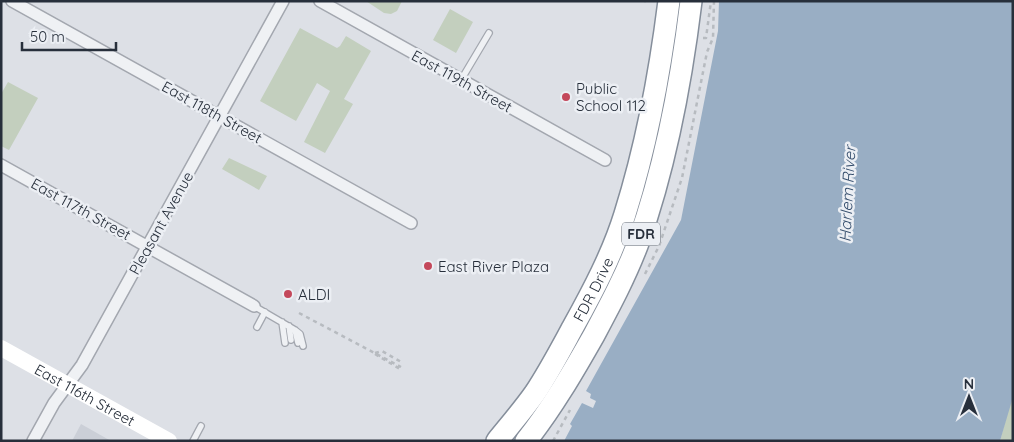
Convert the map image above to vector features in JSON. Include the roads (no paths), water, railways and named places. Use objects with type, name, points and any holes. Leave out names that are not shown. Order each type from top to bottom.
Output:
[{"type":"highway","name":"FDR Drive","points":[[497,441],[535,393],[600,276],[617,237],[648,130],[661,60],[669,1]]},
{"type":"highway","name":"FDR Drive","points":[[526,441],[554,404],[578,365],[621,285],[638,243],[652,201],[669,130],[682,69],[691,1]]},
{"type":"highway","points":[[482,441],[522,410]]},
{"type":"street","name":"East 118th Street","points":[[12,1],[411,223]]},
{"type":"street","name":"Pleasant Avenue","points":[[33,441],[54,403],[82,365],[283,1]]},
{"type":"street","name":"East 119th Street","points":[[320,1],[605,160]]},
{"type":"street","name":"East 117th Street","points":[[1,165],[254,306]]},
{"type":"street","name":"East 116th Street","points":[[1,348],[168,441]]},
{"type":"lane","points":[[462,80],[489,33]]},
{"type":"lane","name":"East 117th Street","points":[[254,306],[300,334],[300,345]]},
{"type":"lane","points":[[257,327],[265,312]]},
{"type":"lane","points":[[282,322],[288,341],[289,326]]},
{"type":"lane","points":[[193,441],[201,426]]},
{"type":"water","name":"Harlem River","points":[[719,1],[1013,1],[1013,397],[1000,441],[564,441],[572,426],[570,424],[582,403],[593,408],[596,401],[590,398],[591,394],[586,391],[681,220],[718,31]]},
{"type":"place","name":"Public School 112","points":[[566,97]]},
{"type":"place","name":"East River Plaza","points":[[428,266]]},
{"type":"place","name":"ALDI","points":[[288,294]]}]
